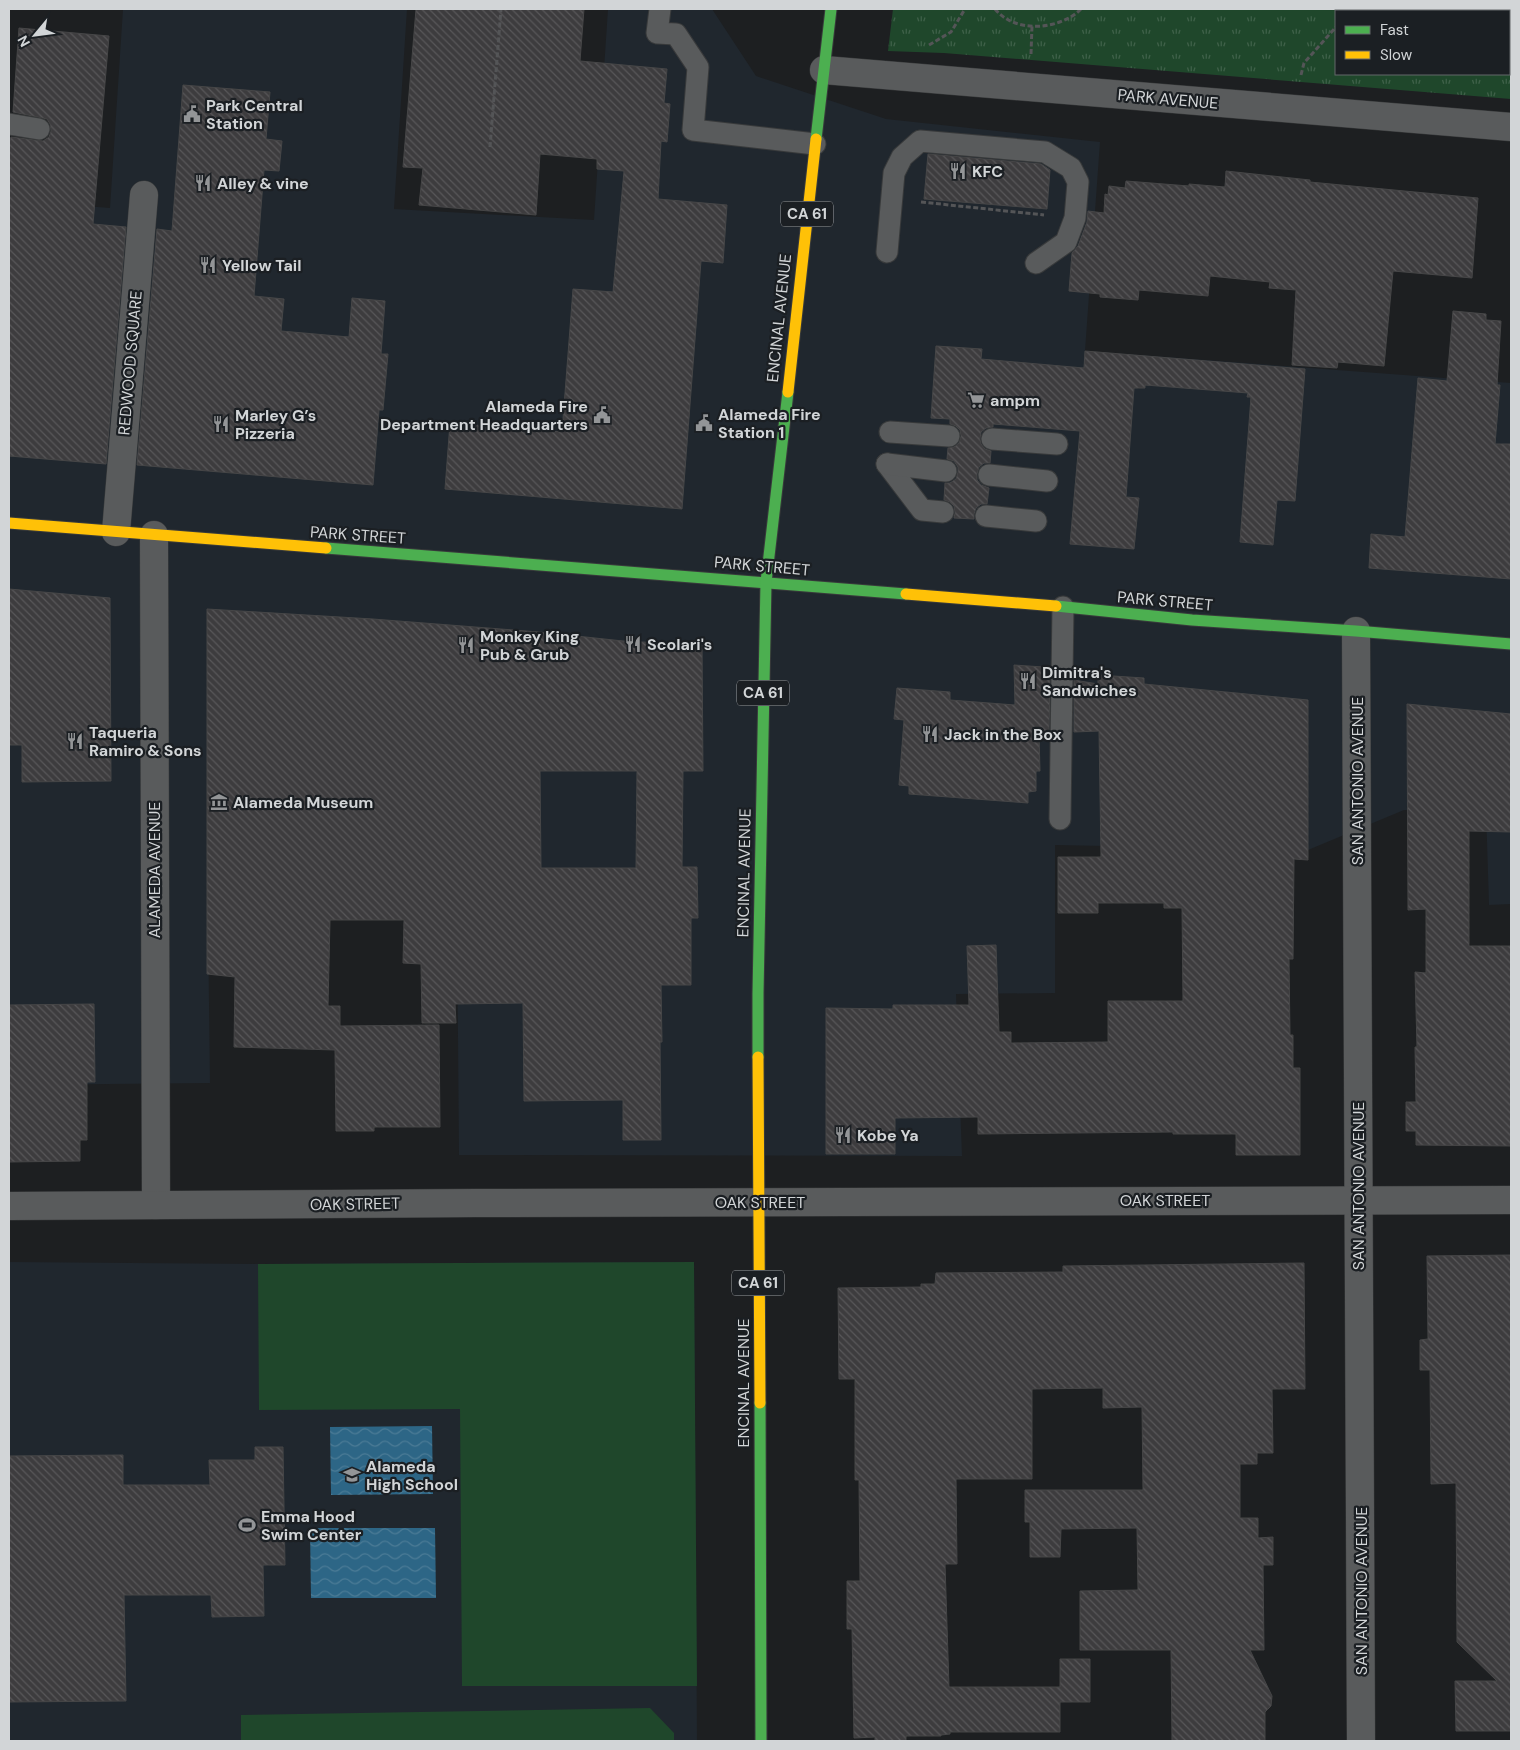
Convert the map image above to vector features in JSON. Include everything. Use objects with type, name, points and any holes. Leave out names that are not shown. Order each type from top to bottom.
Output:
[{"type":"main road","name":"ENCINAL AVENUE","points":[[761,1741],[758,1202],[759,941],[766,582],[832,9]]},
{"type":"main road","name":"PARK STREET","points":[[9,523],[154,536],[766,582],[1064,607],[1192,620],[1511,644]]},
{"type":"street","name":"PARK AVENUE","points":[[824,70],[1511,127]]},
{"type":"street","name":"REDWOOD SQUARE","points":[[116,532],[144,195]]},
{"type":"street","name":"ALAMEDA AVENUE","points":[[154,536],[156,1205]]},
{"type":"street","name":"SAN ANTONIO AVENUE","points":[[1356,631],[1361,1741]]},
{"type":"street","name":"OAK STREET","points":[[9,1206],[1511,1200]]},
{"type":"lane","points":[[660,9],[657,33],[676,34],[698,68],[693,130],[815,144]]},
{"type":"lane","points":[[9,124],[39,129]]},
{"type":"lane","points":[[887,252],[894,173],[902,157],[920,141],[1045,152],[1071,168],[1078,182],[1075,218],[1066,242],[1036,263]]},
{"type":"lane","points":[[890,432],[949,436]]},
{"type":"lane","points":[[992,439],[1057,444]]},
{"type":"lane","points":[[943,512],[922,510],[887,464],[946,471]]},
{"type":"lane","points":[[990,475],[1047,480]]},
{"type":"lane","points":[[986,516],[1036,521]]},
{"type":"lane","points":[[1060,819],[1064,607]]},
{"type":"path","points":[[490,147],[501,9]]},
{"type":"path","points":[[926,46],[951,32],[965,9]]},
{"type":"path","points":[[995,9],[1015,22],[1032,26],[1056,24],[1074,16],[1081,9]]},
{"type":"path","points":[[1030,54],[1032,26]]},
{"type":"path","points":[[1300,75],[1304,63],[1335,28]]},
{"type":"path","points":[[891,199],[1075,218]]},
{"type":"shaded area","points":[[123,9],[407,9],[394,209],[594,220],[608,9],[712,9],[756,76],[886,119],[1100,142],[1085,351],[1511,383],[1511,904],[1489,905],[1486,810],[1404,810],[1308,850],[1055,845],[1055,993],[956,994],[962,1156],[459,1155],[457,920],[208,920],[210,1083],[9,1085],[9,200],[110,208]]},
{"type":"shaded area","name":"Alameda High School","points":[[9,1262],[258,1264],[694,1262],[697,1741],[9,1741]]},
{"type":"green space","points":[[893,9],[1511,9],[1511,99],[944,53],[888,51]]},
{"type":"green space","points":[[694,1262],[697,1686],[462,1686],[460,1409],[259,1410],[258,1264]]},
{"type":"green space","points":[[650,1708],[674,1733],[674,1741],[241,1741],[241,1715]]},
{"type":"water","name":"Emma Hood Swim Center","points":[[432,1426],[433,1494],[331,1495],[330,1427]]},
{"type":"water","name":"Emma Hood Swim Center","points":[[310,1528],[435,1528],[436,1598],[311,1598]]},
{"type":"building","points":[[416,9],[584,9],[580,61],[667,69],[664,103],[670,104],[667,142],[661,141],[658,199],[727,205],[723,263],[701,261],[682,509],[445,489],[450,423],[562,432],[573,289],[613,292],[624,171],[597,169],[597,159],[540,154],[536,215],[419,205],[423,168],[403,167]]},
{"type":"building","points":[[19,28],[109,36],[93,224],[126,227],[106,464],[9,456],[9,141],[11,137],[43,141],[49,137],[51,131],[47,119],[13,112]]},
{"type":"building","points":[[183,85],[270,92],[266,139],[282,141],[279,171],[264,170],[254,296],[284,299],[281,331],[349,337],[352,298],[385,301],[381,354],[388,354],[383,410],[379,410],[373,485],[137,465],[157,229],[172,231]]},
{"type":"building","points":[[928,154],[1041,164],[1050,170],[1047,209],[924,199]]},
{"type":"building","points":[[1226,171],[1310,180],[1310,182],[1478,198],[1472,278],[1393,271],[1384,366],[1338,362],[1337,368],[1292,365],[1296,290],[1269,288],[1270,282],[1210,276],[1208,296],[1139,290],[1138,300],[1100,297],[1100,294],[1069,291],[1072,253],[1078,246],[1087,222],[1088,211],[1104,213],[1105,194],[1108,195],[1109,186],[1125,188],[1126,181],[1225,187]]},
{"type":"building","points":[[1453,311],[1486,314],[1486,320],[1501,321],[1497,385],[1500,385],[1495,444],[1511,444],[1511,579],[1369,568],[1371,534],[1405,537],[1418,378],[1447,381]]},
{"type":"building","points":[[936,346],[982,349],[981,359],[1084,368],[1085,351],[1305,369],[1295,501],[1277,500],[1273,545],[1240,542],[1251,397],[1247,397],[1248,393],[1145,385],[1145,388],[1134,388],[1126,497],[1139,498],[1134,549],[1070,544],[1080,431],[993,424],[993,427],[986,428],[981,432],[980,439],[985,449],[991,451],[990,463],[984,463],[979,467],[977,480],[981,485],[989,488],[987,504],[981,504],[976,508],[974,519],[954,518],[954,506],[944,500],[945,483],[950,483],[956,479],[958,467],[954,461],[947,459],[948,448],[954,447],[959,443],[961,436],[960,430],[950,424],[950,419],[931,418]]},
{"type":"building","points":[[9,589],[110,598],[111,781],[22,782],[22,745],[9,745]]},
{"type":"building","points":[[207,609],[373,619],[539,632],[623,641],[702,645],[703,771],[683,771],[682,867],[697,867],[698,918],[691,918],[691,985],[661,985],[661,1140],[623,1140],[623,1100],[524,1101],[523,1003],[455,1004],[456,1023],[422,1023],[421,964],[403,963],[404,920],[330,920],[328,1006],[340,1006],[340,1026],[439,1025],[440,1127],[374,1127],[374,1131],[336,1131],[335,1050],[234,1047],[235,977],[207,974]],"holes":[[[540,771],[637,771],[636,868],[541,868]]]},
{"type":"building","points":[[1014,665],[1043,667],[1044,675],[1050,676],[1049,734],[1039,734],[1040,771],[1036,771],[1036,791],[1028,792],[1028,803],[909,794],[909,786],[899,785],[904,720],[894,719],[897,688],[950,692],[950,700],[1015,705]]},
{"type":"building","points":[[1098,675],[1144,678],[1144,684],[1308,700],[1308,860],[1294,859],[1293,959],[1289,959],[1290,1035],[1293,1035],[1293,1068],[1300,1068],[1300,1155],[1236,1155],[1236,1134],[1173,1134],[1173,1132],[978,1134],[978,1117],[895,1118],[895,1154],[826,1154],[826,1008],[893,1009],[893,1005],[969,1005],[967,946],[996,945],[999,1032],[1011,1032],[1011,1043],[1108,1042],[1108,1001],[1183,1001],[1182,908],[1164,908],[1164,903],[1098,903],[1098,913],[1058,913],[1058,857],[1101,857],[1099,731],[1074,732],[1074,680],[1098,684]]},
{"type":"building","points":[[1407,704],[1511,714],[1511,832],[1469,831],[1469,946],[1511,946],[1511,1146],[1416,1145],[1416,1131],[1406,1131],[1406,1102],[1416,1102],[1415,972],[1426,973],[1426,909],[1408,910]]},
{"type":"building","points":[[94,1004],[95,1082],[87,1082],[87,1140],[80,1140],[80,1161],[9,1162],[9,1005]]},
{"type":"building","points":[[1511,1255],[1511,1731],[1456,1731],[1455,1681],[1497,1681],[1457,1642],[1456,1483],[1431,1484],[1430,1370],[1420,1370],[1420,1340],[1428,1339],[1427,1256]]},
{"type":"building","points":[[1304,1263],[1305,1389],[1272,1389],[1273,1453],[1257,1453],[1257,1464],[1240,1464],[1240,1518],[1258,1518],[1258,1538],[1273,1537],[1273,1565],[1263,1565],[1264,1650],[1250,1650],[1272,1696],[1271,1706],[1265,1712],[1265,1741],[1172,1741],[1171,1650],[1080,1650],[1080,1591],[1138,1590],[1137,1528],[1061,1529],[1060,1557],[1030,1557],[1030,1522],[1025,1522],[1025,1490],[1143,1490],[1142,1407],[1103,1408],[1103,1388],[1032,1389],[1032,1479],[956,1479],[957,1564],[945,1564],[949,1687],[1060,1687],[1060,1659],[1090,1659],[1090,1702],[1060,1702],[1060,1732],[950,1732],[950,1734],[941,1736],[906,1736],[906,1741],[875,1741],[875,1737],[854,1738],[852,1629],[847,1629],[847,1581],[860,1581],[859,1480],[855,1480],[855,1379],[839,1379],[838,1288],[921,1287],[921,1284],[935,1284],[936,1273],[1063,1272],[1063,1266]]},
{"type":"building","points":[[255,1447],[283,1447],[285,1565],[263,1565],[264,1616],[212,1617],[211,1595],[124,1595],[126,1701],[9,1702],[9,1456],[123,1455],[123,1485],[210,1485],[209,1460],[255,1460]]},
{"type":"traffic: fast","points":[[816,139],[831,9]]},
{"type":"traffic: fast","points":[[758,1057],[766,582],[788,392]]},
{"type":"traffic: fast","points":[[326,548],[906,594]]},
{"type":"traffic: fast","points":[[1056,606],[1192,620],[1511,644]]},
{"type":"traffic: fast","points":[[760,1403],[761,1741]]},
{"type":"traffic: slow","points":[[788,392],[816,139]]},
{"type":"traffic: slow","points":[[9,523],[326,548]]},
{"type":"traffic: slow","points":[[906,594],[1056,606]]},
{"type":"traffic: slow","points":[[758,1057],[760,1403]]},
{"type":"place","name":"Park Central Station","points":[[192,114]]},
{"type":"place","name":"KFC","points":[[958,171]]},
{"type":"place","name":"Alley & vine","points":[[203,183]]},
{"type":"place","name":"Yellow Tail","points":[[208,265]]},
{"type":"place","name":"ampm","points":[[976,400]]},
{"type":"place","name":"Alameda Fire Department Headquarters","points":[[602,415]]},
{"type":"place","name":"Alameda Fire Station 1","points":[[704,423]]},
{"type":"place","name":"Marley G’s Pizzeria","points":[[221,424]]},
{"type":"place","name":"Scolari's","points":[[633,644]]},
{"type":"place","name":"Monkey King Pub & Grub","points":[[466,645]]},
{"type":"place","name":"Dimitra's Sandwiches","points":[[1028,681]]},
{"type":"place","name":"Jack in the Box","points":[[930,734]]},
{"type":"place","name":"Taqueria Ramiro & Sons","points":[[75,741]]},
{"type":"place","name":"Alameda Museum","points":[[219,802]]},
{"type":"place","name":"Kobe Ya","points":[[843,1135]]},
{"type":"place","name":"Alameda High School","points":[[352,1475]]},
{"type":"place","name":"Emma Hood Swim Center","points":[[247,1525]]}]
